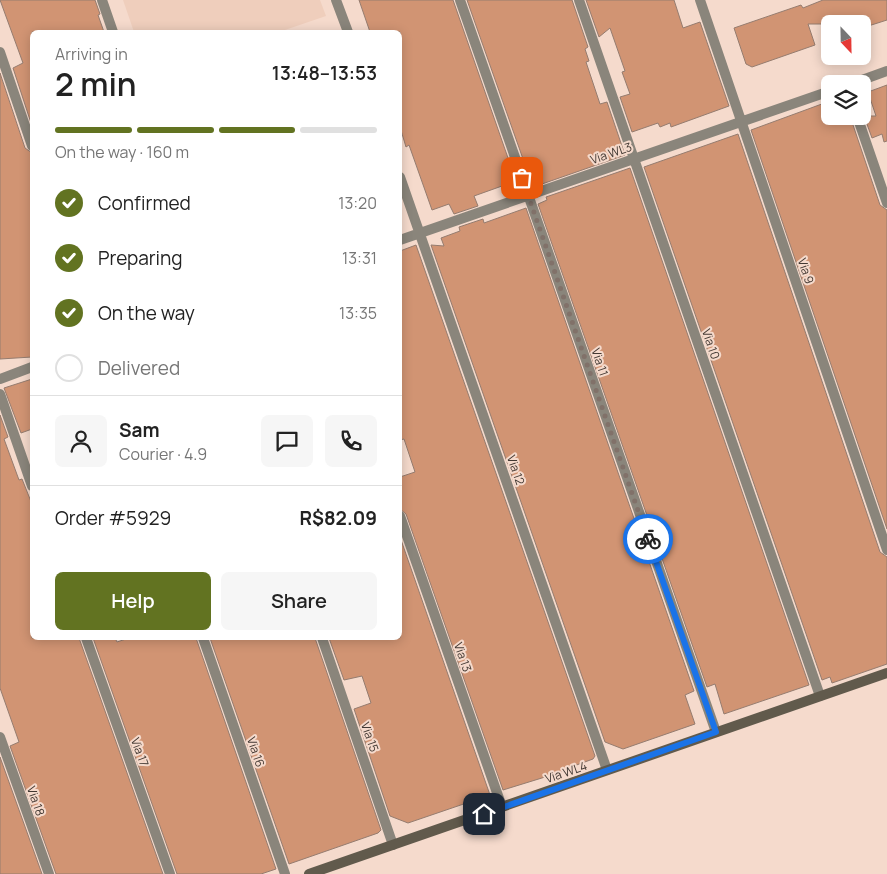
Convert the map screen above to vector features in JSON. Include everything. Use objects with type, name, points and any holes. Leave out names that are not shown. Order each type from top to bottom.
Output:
[{"type":"street","points":[[102,0],[112,30]]},
{"type":"street","points":[[336,0],[347,30]]},
{"type":"street","name":"Via 11","points":[[460,0],[716,732]]},
{"type":"street","name":"Via 10","points":[[580,0],[820,696]]},
{"type":"street","name":"Via 9","points":[[700,0],[887,550]]},
{"type":"street","points":[[0,52],[30,140]]},
{"type":"street","points":[[871,77],[887,71]]},
{"type":"street","name":"Via WL3","points":[[402,239],[821,94]]},
{"type":"street","points":[[860,125],[887,203]]},
{"type":"street","name":"Via 12","points":[[402,183],[607,770]]},
{"type":"street","points":[[0,379],[30,368]]},
{"type":"street","points":[[0,394],[30,480]]},
{"type":"street","name":"Via 13","points":[[402,522],[502,807]]},
{"type":"street","name":"Via 17","points":[[87,640],[170,874]]},
{"type":"street","name":"Via 16","points":[[204,640],[285,874]]},
{"type":"street","name":"Via 15","points":[[323,640],[393,845]]},
{"type":"street","name":"Via WL4","points":[[309,874],[887,673]]},
{"type":"street","name":"Via 18","points":[[0,736],[49,874]]},
{"type":"shaded area","points":[[123,0],[320,0],[326,16],[285,30],[133,30]]},
{"type":"building","points":[[0,0],[95,0],[103,30],[30,30],[30,120],[13,68],[23,63]]},
{"type":"building","points":[[359,0],[453,0],[516,181],[474,196],[478,206],[454,214],[449,204],[432,210],[409,145],[406,147],[402,134],[402,30],[369,30]]},
{"type":"building","points":[[467,0],[572,0],[588,47],[585,49],[589,61],[586,62],[600,104],[607,102],[625,155],[542,184],[538,173],[529,176]]},
{"type":"building","points":[[586,0],[674,0],[683,28],[700,22],[729,106],[671,127],[670,123],[660,127],[658,123],[632,132],[620,97],[630,94],[622,72],[625,71],[610,28],[599,37]]},
{"type":"building","points":[[823,0],[887,0],[887,20],[871,25],[871,15],[821,15],[821,24],[808,24],[815,45],[752,67],[746,64],[734,28],[801,5],[803,8]]},
{"type":"building","points":[[0,73],[25,148],[30,152],[30,357],[0,359]]},
{"type":"building","points":[[887,85],[887,141],[884,142],[882,134],[872,138],[867,125],[871,125],[871,116],[876,116],[871,101],[871,91]]},
{"type":"building","points":[[821,104],[821,125],[853,125],[880,205],[887,210],[887,529],[751,130]]},
{"type":"building","points":[[738,134],[880,552],[887,557],[887,664],[832,683],[830,677],[822,680],[644,167]]},
{"type":"building","points":[[630,168],[809,685],[724,714],[715,684],[707,687],[538,204],[547,200],[546,197]]},
{"type":"building","points":[[526,208],[694,691],[685,695],[695,724],[623,749],[605,742],[431,245],[444,246],[441,238],[460,231],[459,227],[483,219],[484,223]]},
{"type":"building","points":[[416,245],[595,756],[593,759],[571,767],[571,769],[503,790],[406,514],[402,511],[402,476],[415,472],[404,439],[402,440],[402,250]]},
{"type":"building","points":[[30,380],[30,430],[21,433],[4,388]]},
{"type":"building","points":[[0,415],[8,437],[4,439],[19,480],[22,479],[30,499],[30,640],[80,640],[163,874],[56,874],[10,746],[19,742],[0,688]]},
{"type":"building","points":[[402,543],[490,795],[408,823],[390,816],[354,709],[371,703],[362,676],[344,680],[330,640],[402,640]]},
{"type":"building","points":[[94,640],[116,640],[117,642],[123,640],[197,640],[276,869],[261,874],[177,874]]},
{"type":"building","points":[[211,640],[316,640],[381,830],[378,833],[289,864]]},
{"type":"building","points":[[0,757],[42,874],[0,874]]},
{"type":"way so far","points":[[522,178],[648,539]]},
{"type":"route","points":[[484,814],[716,732],[648,539]]}]
